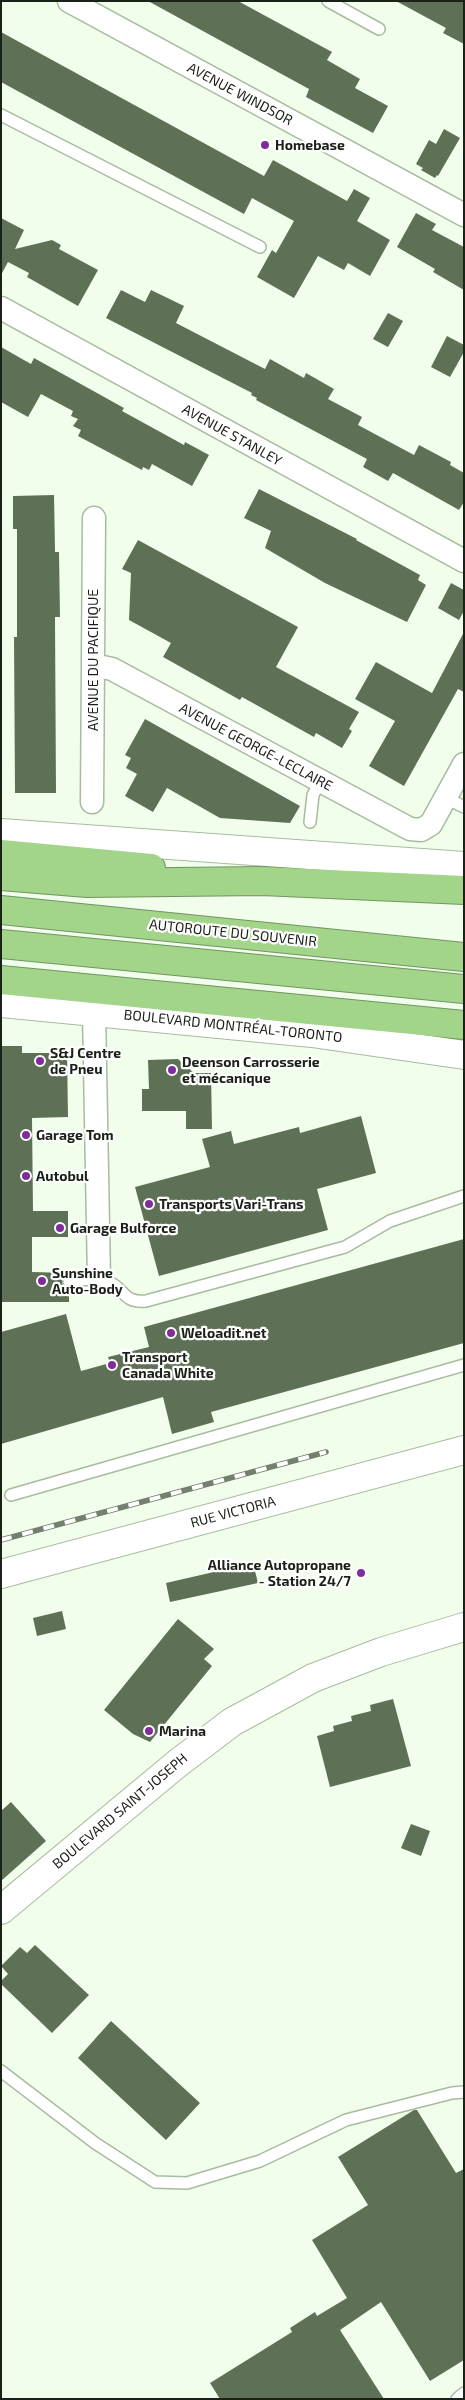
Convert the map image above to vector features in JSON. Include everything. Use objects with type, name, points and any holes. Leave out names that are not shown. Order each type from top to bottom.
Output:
[{"type":"highway","points":[[1,854],[90,861],[262,881]]},
{"type":"highway","points":[[1,876],[88,883],[461,881]]},
{"type":"highway","name":"AUTOROUTE DU SOUVENIR","points":[[1,910],[464,957]]},
{"type":"highway","points":[[1,944],[464,989]]},
{"type":"highway","points":[[1,980],[464,1025]]},
{"type":"main road","points":[[1,833],[402,861],[461,881]]},
{"type":"main road","name":"BOULEVARD MONTRÉAL-TORONTO","points":[[1,1003],[312,1033],[464,1056]]},
{"type":"main road","name":"RUE VICTORIA","points":[[1,1574],[464,1450]]},
{"type":"main road","name":"BOULEVARD SAINT-JOSEPH","points":[[1,1910],[178,1763],[232,1722],[313,1678],[381,1652],[464,1627]]},
{"type":"street","name":"AVENUE WINDSOR","points":[[69,1],[464,215]]},
{"type":"street","name":"AVENUE STANLEY","points":[[1,308],[464,561]]},
{"type":"street","name":"AVENUE DU PACIFIQUE","points":[[92,802],[94,518]]},
{"type":"street","name":"AVENUE GEORGE-LECLAIRE","points":[[93,665],[112,669],[402,826],[418,831]]},
{"type":"street","points":[[402,861],[412,847],[418,831],[430,824],[455,802],[464,764]]},
{"type":"street","points":[[94,1012],[99,1279]]},
{"type":"lane","points":[[328,1],[379,29]]},
{"type":"lane","points":[[1,115],[260,247]]},
{"type":"lane","points":[[310,822],[313,795],[320,782]]},
{"type":"lane","points":[[69,1281],[99,1279],[111,1283],[128,1299],[146,1301],[345,1247],[390,1221],[464,1196]]},
{"type":"lane","points":[[11,1495],[464,1365]]},
{"type":"lane","points":[[1,2071],[95,2143],[155,2182],[187,2183],[260,2161],[346,2120],[452,2093],[464,2092]]},
{"type":"lane","points":[[457,2399],[464,2394]]},
{"type":"building","points":[[148,1],[238,1],[332,52],[327,60],[360,79],[355,88],[388,106],[373,133],[306,97],[309,89]]},
{"type":"building","points":[[396,1],[464,1],[464,44],[443,33],[446,28]]},
{"type":"building","points":[[1,32],[264,176],[273,160],[347,201],[354,189],[370,198],[357,221],[390,240],[370,276],[348,263],[344,270],[318,256],[294,298],[257,277],[272,250],[276,253],[294,221],[252,198],[244,214],[1,82]]},
{"type":"building","points":[[444,129],[460,138],[435,178],[421,170],[423,168],[416,164],[429,140],[436,144]]},
{"type":"building","points":[[416,213],[436,224],[432,230],[464,247],[464,290],[433,272],[435,269],[397,247]]},
{"type":"building","points":[[1,218],[24,230],[15,249],[52,240],[61,245],[59,249],[98,270],[78,306],[27,277],[29,273],[8,262],[1,275]]},
{"type":"building","points":[[121,290],[145,302],[151,290],[184,306],[176,323],[265,369],[270,359],[304,378],[306,373],[334,389],[328,399],[362,417],[358,425],[414,455],[419,445],[451,462],[450,465],[464,473],[464,502],[459,510],[393,473],[388,481],[363,467],[367,459],[256,400],[257,398],[251,395],[252,393],[106,318]]},
{"type":"building","points":[[388,313],[403,321],[388,347],[373,339]]},
{"type":"building","points":[[447,336],[464,345],[464,352],[450,377],[431,367]]},
{"type":"building","points":[[1,347],[31,364],[34,358],[124,408],[122,411],[184,445],[185,442],[209,455],[192,486],[152,464],[149,470],[143,467],[142,470],[78,436],[81,430],[73,426],[78,419],[71,416],[73,411],[41,394],[28,417],[1,402]]},
{"type":"building","points":[[259,489],[357,539],[420,575],[418,580],[426,585],[407,622],[325,583],[265,548],[271,531],[244,518]]},
{"type":"building","points":[[54,495],[55,552],[59,552],[60,617],[55,617],[56,793],[15,793],[14,637],[17,637],[17,529],[13,529],[13,496]]},
{"type":"building","points":[[138,540],[298,627],[276,667],[359,712],[349,729],[352,731],[342,748],[316,733],[314,737],[242,697],[240,700],[163,657],[171,643],[129,620],[131,573],[122,569]]},
{"type":"building","points":[[451,583],[464,590],[464,611],[459,620],[438,608]]},
{"type":"building","points":[[464,632],[464,692],[458,689],[404,786],[369,766],[395,721],[355,699],[376,662],[432,693]]},
{"type":"building","points":[[145,719],[300,806],[290,823],[220,818],[167,788],[153,812],[125,796],[137,774],[126,768],[131,758],[125,755]]},
{"type":"building","points":[[1,1046],[22,1046],[22,1053],[67,1053],[68,1117],[32,1118],[33,1211],[68,1211],[68,1237],[32,1237],[32,1272],[69,1273],[64,1275],[62,1281],[63,1286],[69,1288],[69,1302],[1,1302]]},
{"type":"building","points":[[178,1059],[194,1073],[211,1073],[212,1129],[186,1129],[186,1111],[142,1111],[142,1089],[149,1089],[148,1060]]},
{"type":"building","points":[[361,1116],[376,1173],[317,1189],[328,1230],[159,1276],[135,1187],[210,1167],[202,1139],[231,1131],[234,1144],[299,1127],[300,1133]]},
{"type":"building","points":[[464,1239],[464,1343],[211,1412],[214,1422],[172,1434],[163,1397],[1,1444],[1,1332],[66,1314],[81,1371],[110,1363],[108,1357],[149,1347],[144,1327]]},
{"type":"building","points":[[253,1563],[258,1583],[170,1602],[166,1583]]},
{"type":"building","points":[[62,1611],[66,1629],[37,1636],[33,1618]]},
{"type":"building","points":[[178,1619],[214,1649],[204,1659],[212,1666],[150,1742],[133,1734],[104,1710]]},
{"type":"building","points":[[393,1699],[411,1766],[330,1787],[317,1736],[334,1731],[333,1726],[352,1721],[351,1716],[371,1711],[370,1705]]},
{"type":"building","points":[[11,1802],[46,1841],[1,1881],[1,1811]]},
{"type":"building","points":[[411,1824],[430,1831],[421,1856],[401,1848]]},
{"type":"building","points":[[35,1945],[89,1995],[52,2033],[1,1984],[1,1981],[8,1974],[1,1966],[20,1947],[27,1953]]},
{"type":"building","points":[[111,2021],[200,2103],[166,2140],[78,2058]]},
{"type":"building","points":[[414,2110],[417,2110],[456,2173],[464,2169],[464,2360],[430,2381],[381,2302],[340,2330],[384,2399],[220,2399],[210,2383],[292,2332],[290,2328],[315,2312],[317,2316],[347,2298],[312,2240],[368,2205],[338,2157]]},
{"type":"railway","points":[[1,1540],[326,1452]]},
{"type":"place","name":"Homebase","points":[[265,145]]},
{"type":"place","name":"S&J Centre de Pneu","points":[[40,1061]]},
{"type":"place","name":"Deenson Carrosserie et mécanique","points":[[172,1070]]},
{"type":"place","name":"Garage Tom","points":[[26,1135]]},
{"type":"place","name":"Autobul","points":[[26,1176]]},
{"type":"place","name":"Transports Vari-Trans","points":[[149,1204]]},
{"type":"place","name":"Garage Bulforce","points":[[60,1228]]},
{"type":"place","name":"Sunshine Auto-Body","points":[[42,1281]]},
{"type":"place","name":"Weloadit.net","points":[[171,1333]]},
{"type":"place","name":"Transport Canada White","points":[[112,1365]]},
{"type":"place","name":"Alliance Autopropane - Station 24/7","points":[[361,1573]]},
{"type":"place","name":"Marina","points":[[149,1731]]}]
